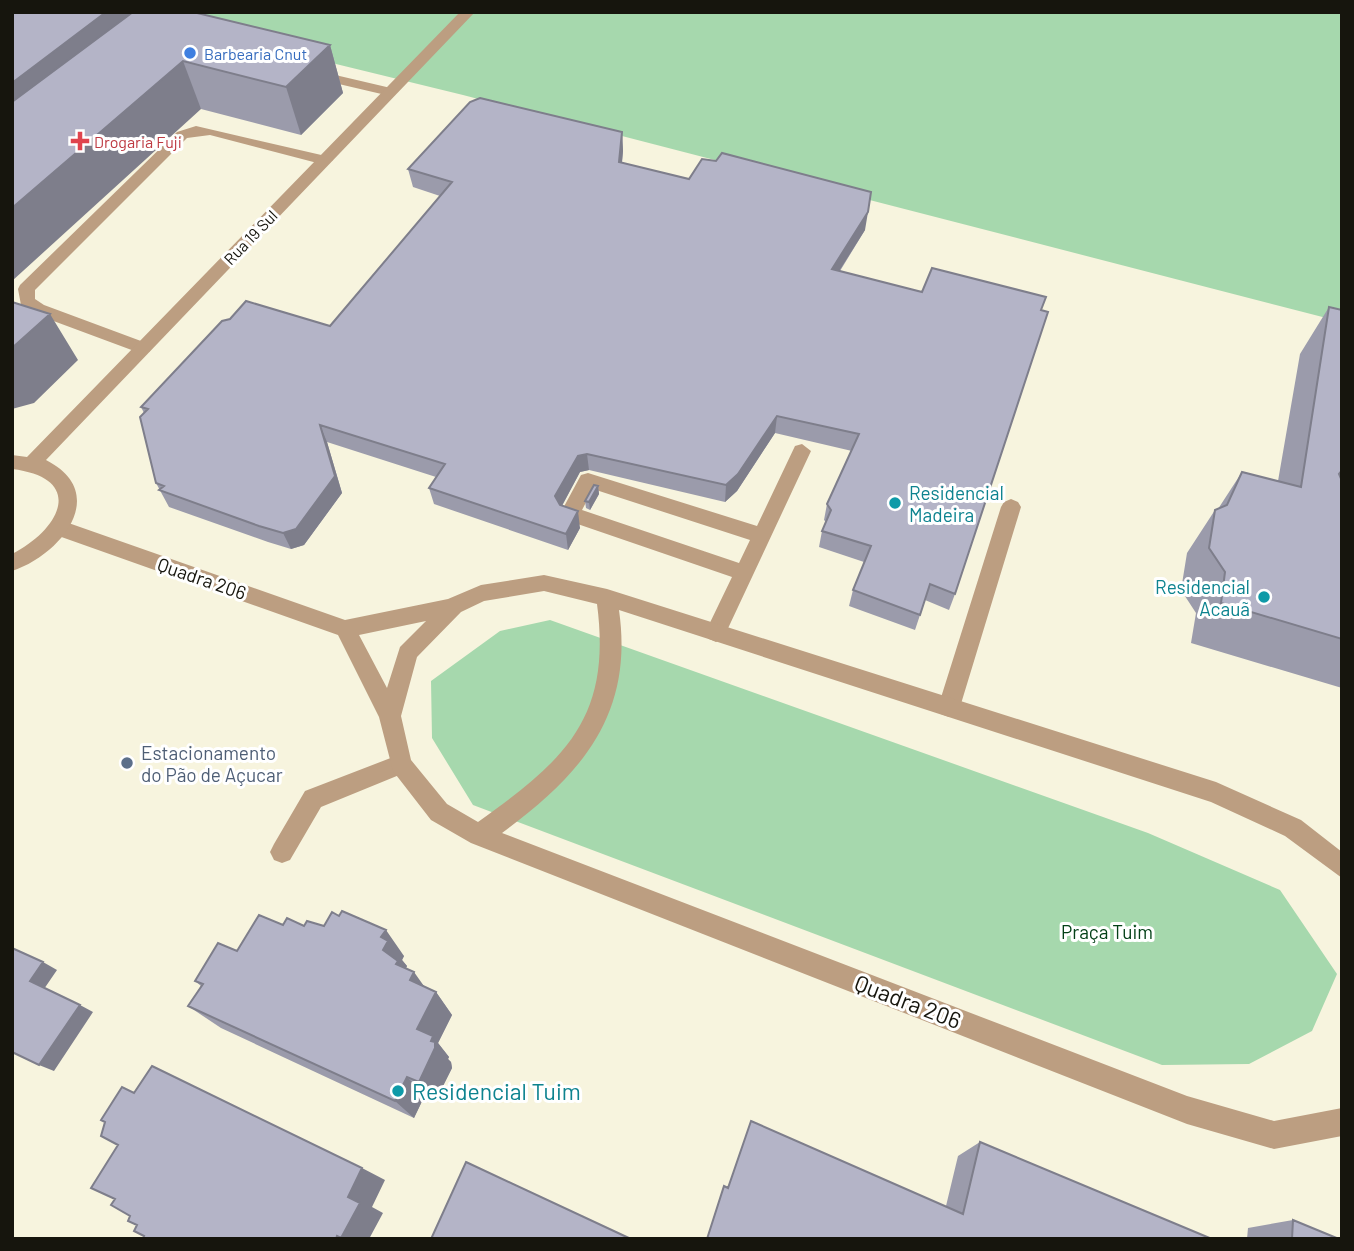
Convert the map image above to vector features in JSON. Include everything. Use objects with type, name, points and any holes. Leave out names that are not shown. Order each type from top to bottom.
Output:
[{"type":"street","name":"Rua 19 Sul","points":[[33,462],[468,12]]},
{"type":"street","points":[[296,69],[390,92]]},
{"type":"street","points":[[143,348],[37,309],[27,301],[26,289],[182,135],[196,130],[210,131],[325,160]]},
{"type":"street","points":[[716,633],[802,451]]},
{"type":"street","points":[[12,462],[33,462],[51,468],[64,479],[69,494],[69,510],[60,528],[44,545],[12,563]]},
{"type":"street","points":[[744,573],[570,514],[588,480],[760,535]]},
{"type":"street","points":[[949,707],[964,651],[1011,507]]},
{"type":"street","name":"Quadra 206","points":[[60,528],[345,629],[454,606],[481,593],[544,583],[607,598],[1216,793],[1293,828],[1342,867]]},
{"type":"street","points":[[480,835],[550,785],[584,744],[605,701],[613,655],[607,598]]},
{"type":"street","name":"Quadra 206","points":[[390,716],[408,653],[454,606]]},
{"type":"street","name":"Quadra 206","points":[[345,629],[390,716],[401,764],[439,812],[480,835],[1187,1110],[1274,1135],[1342,1122]]},
{"type":"street","points":[[282,852],[313,799],[401,764]]},
{"type":"green space","points":[[123,12],[1342,12],[1342,322],[463,95]]},
{"type":"green space","name":"Praça Tuim","points":[[550,620],[1148,833],[1280,890],[1337,974],[1312,1031],[1249,1064],[1162,1065],[473,805],[432,738],[431,681],[500,631]]},
{"type":"building","points":[[12,12],[106,12],[12,83]]},
{"type":"building","points":[[133,12],[193,12],[330,45],[286,87],[183,61],[12,208],[12,102]]},
{"type":"building","points":[[480,98],[622,132],[619,162],[689,179],[702,159],[716,161],[722,153],[871,192],[868,212],[832,269],[922,292],[932,268],[1046,297],[1041,310],[1048,312],[955,594],[930,584],[920,615],[853,590],[871,546],[822,531],[831,510],[827,504],[859,434],[777,416],[738,474],[726,485],[587,454],[578,456],[555,496],[560,505],[578,511],[566,534],[429,488],[445,464],[320,425],[335,476],[296,529],[283,533],[159,490],[164,486],[156,483],[140,417],[148,409],[141,407],[222,321],[230,319],[246,301],[330,326],[452,182],[408,169],[470,102]]},
{"type":"building","points":[[12,302],[50,314],[12,348]]},
{"type":"building","points":[[1329,307],[1342,310],[1342,470],[1339,474],[1342,481],[1342,639],[1221,603],[1225,572],[1209,548],[1215,510],[1227,505],[1242,472],[1301,487]]},
{"type":"building","points":[[594,485],[598,486],[589,502],[585,501]]},
{"type":"building","points":[[342,911],[386,930],[381,937],[388,941],[383,950],[398,961],[396,964],[414,972],[410,980],[436,992],[417,1029],[433,1036],[431,1041],[435,1042],[435,1048],[419,1082],[407,1077],[395,1101],[188,1006],[203,984],[195,981],[218,943],[237,951],[259,915],[283,925],[287,918],[304,926],[307,921],[324,926],[332,912],[339,916]]},
{"type":"building","points":[[12,948],[43,962],[30,981],[80,1005],[39,1065],[12,1052]]},
{"type":"building","points":[[152,1066],[362,1168],[348,1197],[360,1203],[341,1238],[142,1239],[144,1236],[134,1231],[137,1225],[128,1221],[130,1216],[111,1205],[115,1199],[91,1188],[118,1145],[101,1136],[105,1122],[101,1120],[122,1087],[134,1093]]},
{"type":"building","points":[[751,1121],[963,1214],[980,1142],[1212,1239],[707,1239],[724,1186],[728,1188]]},
{"type":"building","points":[[466,1162],[631,1239],[431,1239]]},
{"type":"building","points":[[1293,1220],[1339,1239],[1292,1239]]},
{"type":"place","name":"Barbearia Cnut","points":[[190,53]]},
{"type":"place","name":"Drogaria Fuji","points":[[80,141]]},
{"type":"place","name":"Residencial Madeira","points":[[895,503]]},
{"type":"place","name":"Residencial Acauã","points":[[1264,597]]},
{"type":"place","name":"Estacionamento do Pão de Açucar","points":[[127,763]]},
{"type":"place","name":"Residencial Tuim","points":[[398,1091]]}]
